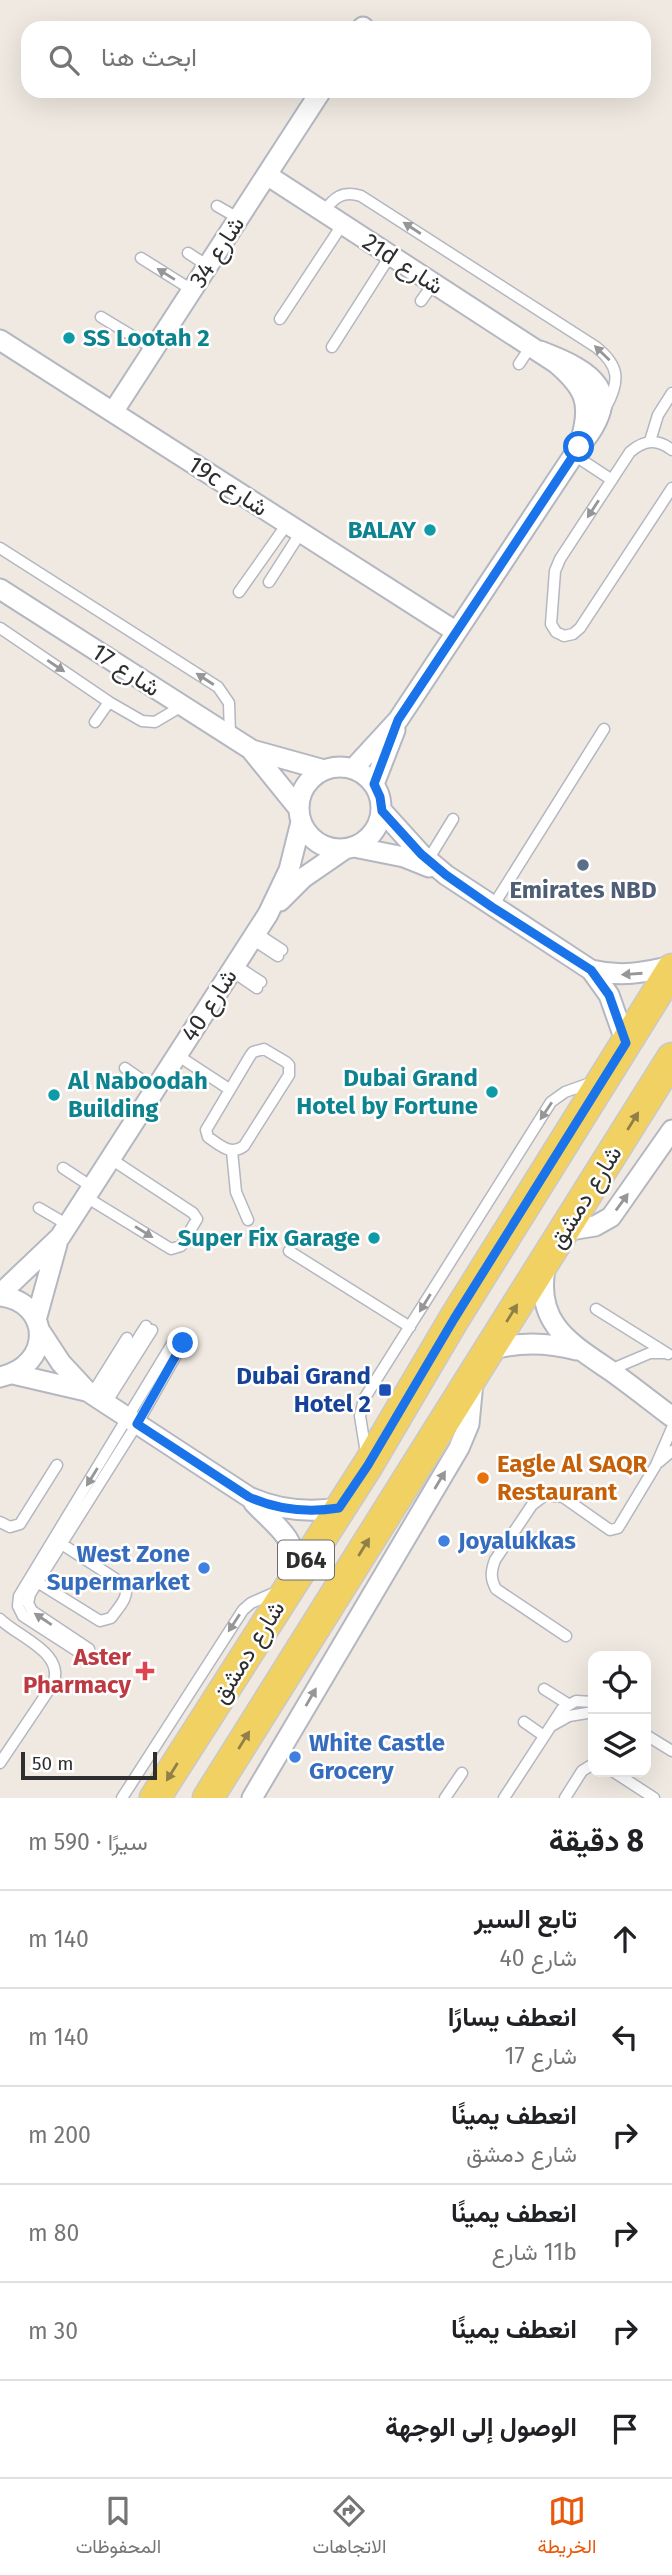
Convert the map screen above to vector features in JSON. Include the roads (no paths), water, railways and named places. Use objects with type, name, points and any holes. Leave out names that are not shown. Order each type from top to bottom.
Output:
[{"type":"main road","name":"شارع دمشق","points":[[155,1798],[368,1465],[454,1319],[672,967]]},
{"type":"main road","name":"شارع دمشق","points":[[208,1798],[672,1058]]},
{"type":"street","name":"شارع 34","points":[[113,412],[161,343],[192,290],[316,98]]},
{"type":"street","name":"21d شارع","points":[[267,175],[535,349],[572,376],[584,395],[587,407],[576,451]]},
{"type":"street","name":"19c شارع","points":[[0,341],[26,351],[113,412],[455,631]]},
{"type":"street","name":"21d شارع","points":[[535,349],[572,365],[589,377],[600,389],[602,413]]},
{"type":"street","points":[[353,769],[398,720],[576,451],[596,426],[602,413]]},
{"type":"street","name":"شارع 17","points":[[0,589],[252,750],[324,770]]},
{"type":"street","points":[[374,784],[398,720]]},
{"type":"street","name":"شارع 17","points":[[252,750],[300,815]]},
{"type":"street","points":[[350,848],[368,838],[377,826],[382,811],[380,797],[374,784],[353,769],[338,767],[324,770],[305,786],[300,815],[308,834],[318,843],[331,848],[350,848],[404,857],[446,875]]},
{"type":"street","points":[[382,811],[428,860],[446,875],[591,970],[609,995],[626,1043]]},
{"type":"street","name":"شارع 40","points":[[0,1295],[64,1231],[268,914],[289,870],[300,815]]},
{"type":"street","name":"شارع 40","points":[[268,914],[303,878],[350,848]]},
{"type":"street","points":[[591,970],[624,975],[672,967]]},
{"type":"street","points":[[564,1231],[595,1226],[611,1217],[672,1130]]},
{"type":"street","name":"شارع 40","points":[[7,1375],[25,1367],[38,1345],[38,1325],[64,1231]]},
{"type":"street","points":[[547,1257],[544,1291],[548,1308],[565,1338],[672,1417]]},
{"type":"street","points":[[0,1295],[20,1302],[29,1310],[61,1363],[96,1397],[249,1497],[287,1536],[293,1547],[294,1579]]},
{"type":"street","points":[[252,1798],[460,1448],[481,1361],[524,1343],[561,1345],[578,1350]]},
{"type":"street","points":[[7,1375],[96,1397]]},
{"type":"street","points":[[249,1497],[273,1506],[299,1511],[339,1508]]},
{"type":"lane","points":[[323,212],[338,196],[361,196],[596,347],[610,359],[616,374],[615,391],[602,413]]},
{"type":"lane","points":[[217,206],[239,218]]},
{"type":"lane","points":[[280,318],[342,225]]},
{"type":"lane","points":[[188,253],[208,266]]},
{"type":"lane","points":[[332,347],[390,256]]},
{"type":"lane","points":[[141,258],[192,290]]},
{"type":"lane","points":[[422,301],[433,284]]},
{"type":"lane","points":[[101,317],[161,343]]},
{"type":"lane","points":[[519,364],[535,349]]},
{"type":"lane","points":[[650,441],[658,415],[672,393]]},
{"type":"lane","points":[[672,450],[661,443],[650,441],[639,444],[630,452],[561,559],[555,571],[551,624],[555,632],[564,636],[573,634],[580,628],[672,488]]},
{"type":"lane","points":[[576,451],[612,480]]},
{"type":"lane","points":[[269,582],[294,528]]},
{"type":"lane","points":[[239,592],[294,528]]},
{"type":"lane","points":[[0,548],[218,687],[229,703],[230,736]]},
{"type":"lane","points":[[0,628],[109,702],[150,723],[182,706]]},
{"type":"lane","points":[[94,722],[109,702]]},
{"type":"lane","points":[[492,907],[604,729]]},
{"type":"lane","points":[[428,860],[453,818]]},
{"type":"lane","points":[[254,936],[280,953]]},
{"type":"lane","points":[[233,968],[259,985]]},
{"type":"lane","points":[[258,1050],[269,1051],[289,1065],[288,1079],[244,1146],[232,1151],[211,1140],[206,1134],[207,1126],[250,1056],[258,1050]]},
{"type":"lane","points":[[177,1055],[229,1089]]},
{"type":"lane","points":[[125,1068],[155,1089]]},
{"type":"lane","points":[[368,1465],[360,1421],[362,1404],[551,1102],[565,1092],[604,1079]]},
{"type":"lane","points":[[232,1151],[236,1192],[248,1220]]},
{"type":"lane","points":[[64,1168],[89,1192],[171,1249],[181,1246],[195,1225],[197,1219],[193,1213],[110,1159]]},
{"type":"lane","points":[[39,1208],[64,1231]]},
{"type":"lane","points":[[289,1251],[410,1327]]},
{"type":"lane","points":[[596,1309],[670,1355]]},
{"type":"lane","points":[[96,1397],[149,1328]]},
{"type":"lane","points":[[96,1397],[127,1338]]},
{"type":"lane","points":[[34,1579],[29,1598],[32,1611],[87,1647],[90,1654],[85,1656],[23,1616],[18,1601],[133,1421],[179,1341]]},
{"type":"lane","points":[[610,1371],[650,1353],[670,1355]]},
{"type":"lane","points":[[566,1636],[496,1589],[491,1580],[495,1560],[532,1505],[545,1495],[564,1497],[610,1530],[615,1530],[621,1525],[656,1465],[672,1428]]},
{"type":"lane","points":[[656,1465],[672,1451]]},
{"type":"lane","points":[[0,1522],[10,1527],[20,1524],[57,1465]]},
{"type":"lane","points":[[34,1579],[100,1620],[111,1618],[126,1597],[127,1588],[122,1582],[58,1541]]},
{"type":"lane","points":[[122,1798],[243,1610],[294,1579]]},
{"type":"lane","points":[[0,1619],[51,1657],[56,1670],[53,1684],[0,1763]]},
{"type":"lane","points":[[544,1689],[568,1704]]},
{"type":"lane","points":[[504,1798],[568,1704],[588,1701]]},
{"type":"lane","points":[[547,1732],[569,1716],[588,1713]]},
{"type":"lane","points":[[524,1722],[547,1732]]},
{"type":"lane","points":[[651,1738],[672,1751]]},
{"type":"lane","points":[[565,1798],[582,1771],[588,1767]]},
{"type":"lane","points":[[446,1798],[463,1773]]},
{"type":"lane","points":[[622,1777],[654,1798]]},
{"type":"place","name":"SS Lootah 2","points":[[69,338]]},
{"type":"place","name":"BALAY","points":[[430,530]]},
{"type":"place","name":"Emirates NBD","points":[[583,865]]},
{"type":"place","name":"Dubai Grand Hotel by Fortune","points":[[492,1092]]},
{"type":"place","name":"Al Naboodah Building","points":[[54,1095]]},
{"type":"place","name":"Super Fix Garage","points":[[374,1238]]},
{"type":"place","name":"Dubai Grand Hotel 2","points":[[385,1390]]},
{"type":"place","name":"Eagle Al SAQR Restaurant","points":[[483,1478]]},
{"type":"place","name":"Joyalukkas","points":[[444,1541]]},
{"type":"place","name":"West Zone Supermarket","points":[[204,1568]]},
{"type":"place","name":"Aster Pharmacy","points":[[145,1671]]},
{"type":"place","name":"White Castle Grocery","points":[[295,1757]]}]
